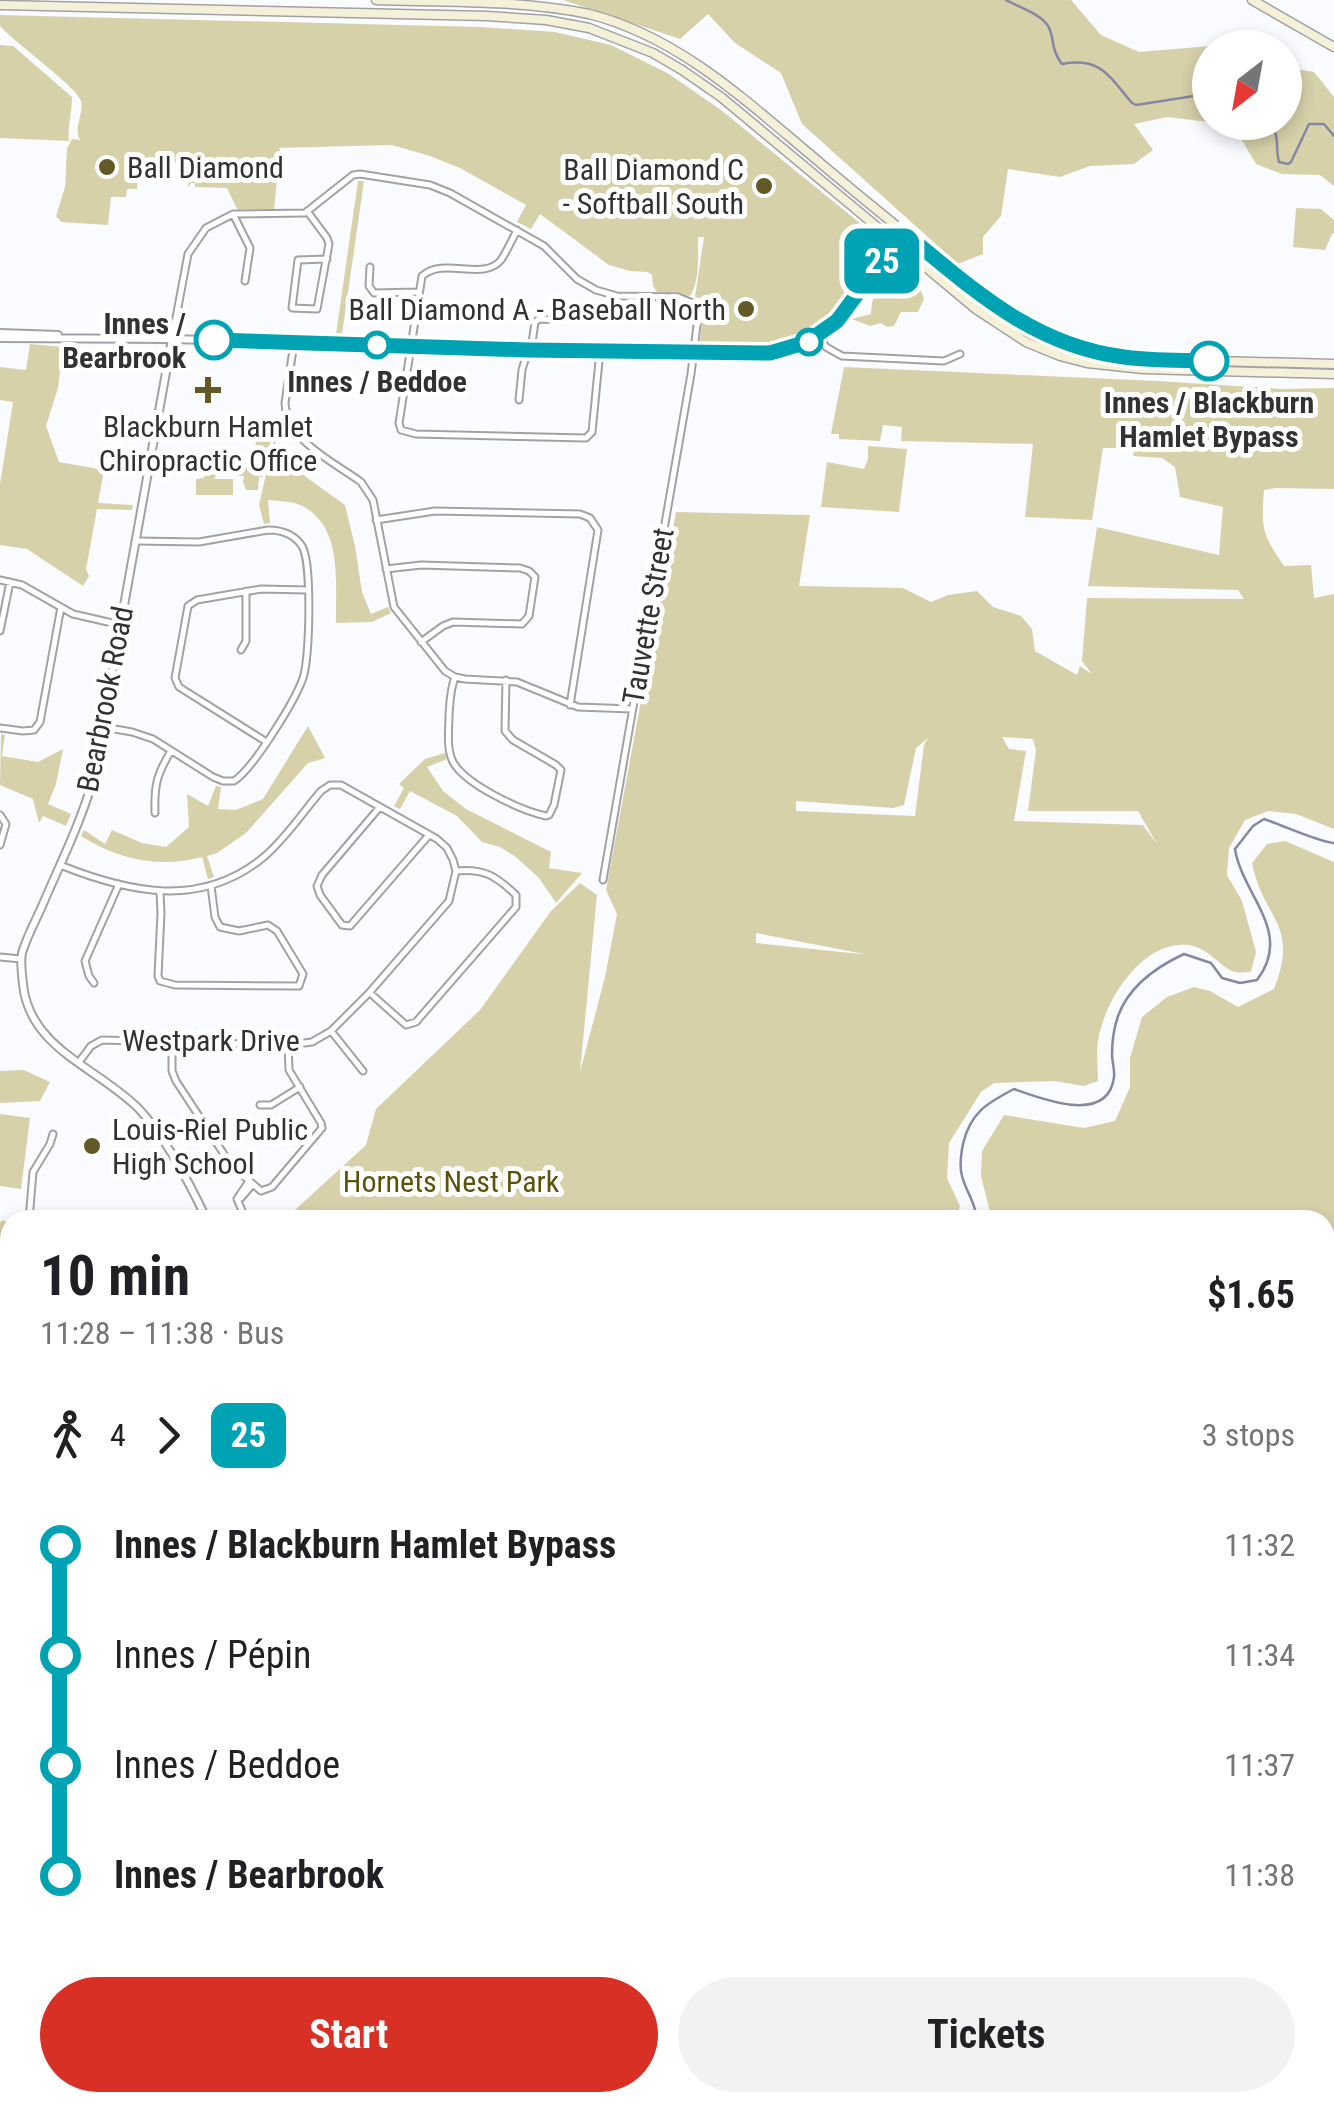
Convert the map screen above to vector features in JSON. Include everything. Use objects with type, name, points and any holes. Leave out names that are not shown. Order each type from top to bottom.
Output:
[{"type":"main road","points":[[376,0],[559,8],[591,14],[645,34],[690,58],[983,296],[1029,328],[1078,347],[1160,364]]},
{"type":"main road","points":[[1252,0],[1334,47]]},
{"type":"main road","points":[[0,6],[488,16],[589,28],[653,53],[703,84],[977,310],[1026,342],[1060,356],[1112,367],[1160,364],[1332,369]]},
{"type":"main road","points":[[872,224],[882,239],[878,266]]},
{"type":"main road","points":[[895,242],[903,232]]},
{"type":"main road","points":[[878,266],[893,255],[914,258]]},
{"type":"street","points":[[172,339],[188,254],[206,228],[232,214],[307,211],[353,175],[360,174],[440,188],[518,230],[500,262],[491,268],[434,268],[422,276],[401,430],[416,434],[586,438],[592,432],[600,351]]},
{"type":"street","points":[[307,211],[327,238],[327,258],[317,309],[292,308],[298,260],[327,258]]},
{"type":"street","points":[[232,214],[250,248],[245,281]]},
{"type":"street","name":"Tauvette Street","points":[[518,230],[544,246],[577,279],[596,290],[617,296],[678,297],[699,309],[603,880]]},
{"type":"street","points":[[0,336],[770,353],[819,336],[837,321],[895,242]]},
{"type":"street","points":[[370,268],[374,293],[418,292]]},
{"type":"street","points":[[519,400],[522,370],[536,322],[560,320]]},
{"type":"street","points":[[819,336],[826,347],[842,356],[944,360],[960,354]]},
{"type":"street","name":"Bearbrook Road","points":[[21,959],[92,783],[172,339]]},
{"type":"street","points":[[294,342],[286,403],[290,423],[303,440],[361,482],[372,500],[394,607],[437,664],[455,677],[516,682],[570,705],[632,709]]},
{"type":"street","points":[[376,520],[435,511],[580,514],[590,518],[598,530],[570,705]]},
{"type":"street","points":[[103,727],[142,735],[213,777],[234,781],[250,767],[304,674],[308,651],[307,559],[298,540],[278,530],[184,544],[136,542]]},
{"type":"street","points":[[386,570],[420,565],[520,568],[535,577],[525,622],[453,622],[420,642]]},
{"type":"street","points":[[0,580],[22,585],[83,618],[121,625]]},
{"type":"street","points":[[0,632],[10,582]]},
{"type":"street","points":[[265,742],[179,687],[175,678],[188,606],[197,600],[261,589],[307,590]]},
{"type":"street","points":[[241,650],[246,640],[246,592]]},
{"type":"street","points":[[0,728],[23,732],[34,730],[40,722],[61,608]]},
{"type":"street","points":[[455,677],[448,740],[460,772],[524,809],[546,816],[554,805],[561,770],[505,731],[506,680]]},
{"type":"street","points":[[155,813],[158,772],[171,750]]},
{"type":"street","points":[[60,865],[143,890],[211,886],[240,874],[267,854],[321,792],[330,785],[341,785],[447,848],[456,871],[482,871],[516,895],[516,907],[416,1022],[406,1025],[369,993]]},
{"type":"street","points":[[380,807],[317,886],[342,926],[350,926],[429,835]]},
{"type":"street","points":[[0,815],[6,824],[0,845]]},
{"type":"street","name":"Westpark Drive","points":[[78,1062],[91,1046],[102,1040],[312,1042],[332,1031],[369,993],[448,901],[456,871]]},
{"type":"street","points":[[94,982],[86,962],[119,884]]},
{"type":"street","points":[[160,892],[160,981],[175,985],[298,986],[303,974],[277,930],[268,925],[239,931],[220,927],[211,886]]},
{"type":"street","points":[[0,957],[21,959],[23,990],[35,1021],[47,1038],[150,1122],[202,1210]]},
{"type":"street","points":[[332,1031],[363,1071]]},
{"type":"street","points":[[172,1042],[176,1081],[231,1165],[262,1191],[272,1187],[322,1128],[289,1070],[288,1044]]},
{"type":"street","points":[[260,1106],[271,1105],[300,1087]]},
{"type":"street","points":[[30,1210],[33,1172],[53,1134]]},
{"type":"street","points":[[242,1210],[237,1199],[250,1183]]},
{"type":"green space","points":[[563,0],[1071,0],[1101,35],[1139,52],[1192,48],[1192,120],[1167,117],[1134,124],[1153,150],[1134,164],[1090,166],[1060,177],[1008,169],[1001,216],[983,237],[983,254],[958,264],[802,124],[781,73],[735,43],[708,14],[680,39]]},
{"type":"green space","points":[[0,15],[480,27],[555,32],[611,45],[669,74],[721,110],[872,233],[880,242],[879,250],[835,312],[806,336],[770,348],[706,348],[700,341],[705,299],[695,297],[704,237],[698,237],[697,275],[690,296],[657,292],[648,272],[609,265],[540,214],[531,229],[517,222],[526,205],[460,168],[392,145],[278,148],[274,210],[237,209],[227,188],[195,187],[195,183],[188,187],[188,168],[183,163],[144,162],[138,167],[137,189],[127,189],[126,197],[111,197],[108,225],[61,222],[56,216],[65,187],[67,149],[72,139],[80,140],[81,101],[0,26]]},
{"type":"green space","points":[[0,45],[13,46],[72,97],[69,141],[0,138]]},
{"type":"green space","points":[[1302,70],[1314,72],[1334,97],[1334,186],[1320,175],[1282,174],[1256,164],[1242,140],[1302,140]]},
{"type":"green space","points":[[358,181],[364,181],[342,334],[336,334]]},
{"type":"green space","points":[[1296,208],[1321,209],[1334,220],[1334,233],[1325,250],[1293,247]]},
{"type":"green space","points":[[896,266],[922,294],[924,299],[918,312],[901,312],[894,326],[887,327],[852,319],[871,314],[878,287]]},
{"type":"green space","points":[[30,344],[63,347],[58,388],[46,426],[59,462],[104,470],[98,503],[133,505],[132,510],[97,509],[86,569],[89,576],[83,586],[27,549],[0,545],[0,484],[13,402],[0,400],[0,367],[26,370]]},
{"type":"green space","name":"Hornets Nest Park","points":[[844,367],[1283,389],[1334,388],[1334,489],[1264,490],[1263,513],[1267,538],[1284,566],[1311,565],[1314,598],[1334,594],[1334,829],[1296,814],[1268,811],[1245,820],[1229,848],[1227,875],[1242,901],[1256,952],[1251,972],[1230,970],[1203,950],[1188,945],[1155,952],[1128,976],[1108,1008],[1098,1041],[1098,1081],[1084,1086],[1054,1081],[994,1083],[981,1092],[949,1143],[947,1178],[959,1210],[295,1210],[366,1145],[376,1109],[480,1010],[551,911],[580,883],[597,895],[580,1072],[617,914],[606,890],[676,512],[810,515],[799,586],[903,588],[931,602],[977,591],[993,607],[1021,616],[1032,629],[1035,651],[1077,675],[1080,666],[1092,674],[1082,661],[1087,598],[1244,599],[1238,590],[1088,586],[1097,527],[1219,555],[1223,507],[1180,497],[1175,467],[1162,458],[1133,456],[1135,448],[1103,448],[1092,520],[1025,517],[1033,444],[901,441],[902,427],[883,425],[880,441],[839,439],[839,434],[831,434]],"holes":[[[1002,737],[1033,739],[1036,750],[1028,811],[1138,811],[1157,844],[1143,825],[1014,821],[1026,751],[1009,749]],[[928,738],[915,816],[796,811],[796,801],[893,808],[904,805],[916,748]],[[756,933],[868,955],[756,943]]]},
{"type":"green space","points":[[280,421],[283,430],[277,433],[274,454],[345,505],[362,592],[371,614],[388,607],[391,613],[372,622],[336,623],[334,556],[324,526],[300,505],[268,500],[270,523],[264,524],[259,505],[277,426]]},
{"type":"green space","points":[[257,434],[272,436],[258,490],[246,490],[244,476],[233,476],[233,456],[254,455]]},
{"type":"green space","points":[[868,446],[907,449],[899,512],[821,507],[827,462],[864,469]]},
{"type":"green space","points":[[204,462],[218,463],[220,470],[214,479],[233,479],[233,495],[196,495],[196,479],[204,478]]},
{"type":"green space","points":[[308,726],[325,758],[308,763],[246,833],[207,856],[214,877],[208,879],[202,857],[170,862],[139,860],[109,851],[81,836],[84,830],[105,844],[112,830],[142,843],[166,847],[189,827],[187,794],[208,806],[216,786],[221,787],[218,809],[236,810],[263,799]]},
{"type":"green space","points":[[1,734],[5,735],[2,756],[38,762],[63,749],[48,804],[71,814],[66,826],[43,816],[39,823],[33,799],[0,785]]},
{"type":"green space","points":[[445,753],[447,759],[427,767],[443,791],[466,809],[551,852],[549,868],[582,873],[556,903],[539,878],[516,857],[482,842],[457,816],[410,791],[400,809],[394,806],[404,788],[399,784],[425,759]]},
{"type":"green space","points":[[1285,841],[1334,862],[1334,1210],[990,1210],[981,1176],[982,1151],[1004,1115],[1084,1128],[1115,1121],[1130,1087],[1130,1058],[1142,1017],[1167,997],[1194,987],[1238,1007],[1274,989],[1281,967],[1281,935],[1252,863],[1267,844]]},
{"type":"green space","points":[[24,1070],[50,1082],[40,1101],[0,1103],[0,1071]]},
{"type":"green space","points":[[0,1114],[30,1118],[21,1189],[0,1186]]},
{"type":"waterway","points":[[1006,0],[1045,22],[1062,64],[1095,66],[1132,103],[1192,96]]},
{"type":"waterway","points":[[1302,139],[1309,124],[1324,124],[1334,136]]},
{"type":"waterway","points":[[1276,140],[1279,162],[1288,164],[1301,140]]},
{"type":"waterway","points":[[975,1210],[960,1164],[966,1133],[981,1110],[1014,1089],[1072,1105],[1100,1101],[1109,1092],[1114,1077],[1112,1044],[1123,1005],[1145,979],[1184,954],[1211,963],[1222,978],[1240,983],[1257,980],[1267,962],[1268,930],[1235,849],[1253,826],[1264,819],[1334,843]]},
{"type":"bus line","name":"25","points":[[214,340],[770,353],[807,342],[837,321],[903,232],[1029,328],[1078,347],[1121,357],[1209,361]]},
{"type":"place","name":"Ball Diamond","points":[[107,167]]},
{"type":"place","name":"Ball Diamond C - Softball South","points":[[764,186]]},
{"type":"place","name":"Ball Diamond A - Baseball North","points":[[746,309]]},
{"type":"place","name":"Innes / Bearbrook","points":[[214,340]]},
{"type":"place","name":"Innes / Beddoe","points":[[377,345]]},
{"type":"place","name":"Innes / Blackburn Hamlet Bypass","points":[[1209,361]]},
{"type":"place","name":"Blackburn Hamlet Chiropractic Office","points":[[208,390]]},
{"type":"place","name":"Louis-Riel Public High School","points":[[92,1146]]}]
